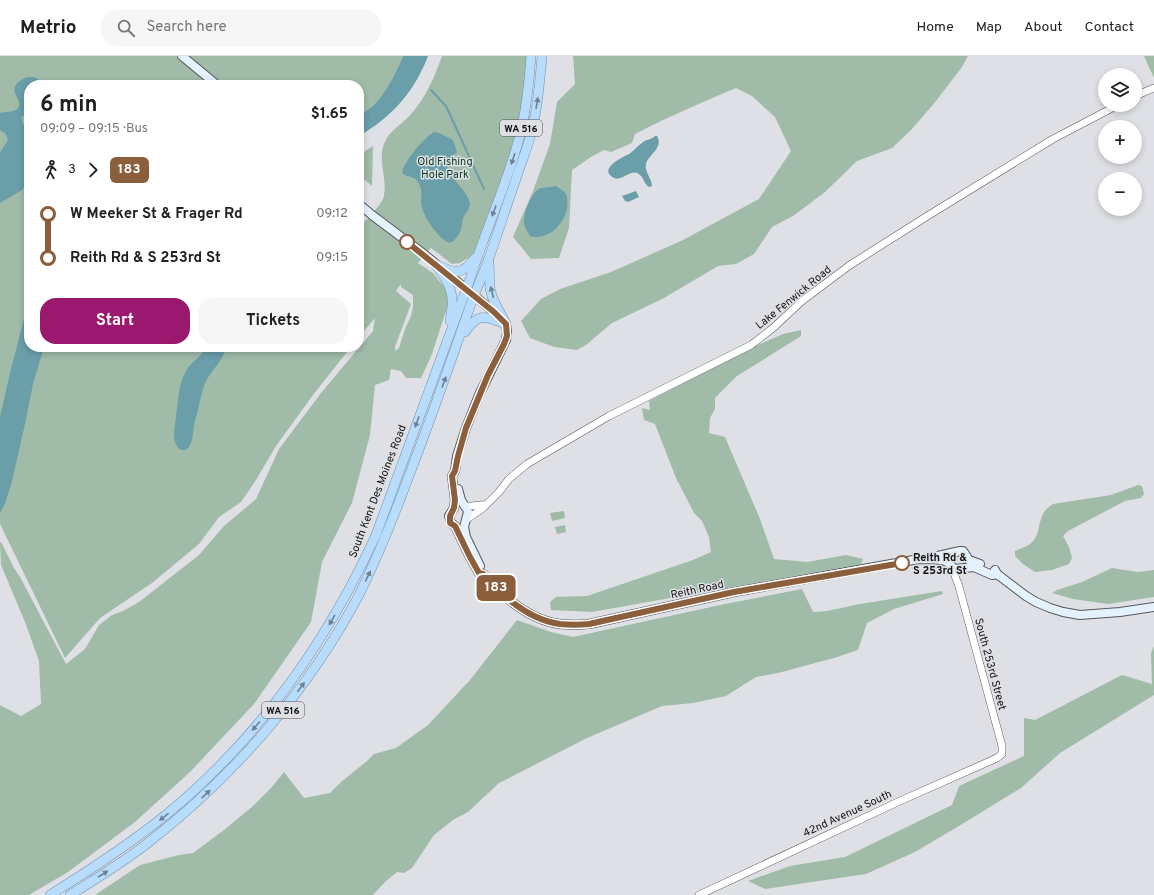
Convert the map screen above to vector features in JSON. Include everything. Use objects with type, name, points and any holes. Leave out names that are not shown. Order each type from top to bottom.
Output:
[{"type":"highway","name":"South Kent Des Moines Road","points":[[50,895],[91,870],[125,846],[183,801],[221,765],[266,714],[296,675],[331,622],[356,575],[390,497],[516,148],[529,80],[531,56]]},
{"type":"highway","name":"South Kent Des Moines Road","points":[[70,895],[112,869],[147,844],[204,796],[249,750],[276,719],[304,683],[350,610],[369,574],[386,536],[428,426],[489,257],[532,131],[540,82],[542,56]]},
{"type":"highway","points":[[435,264],[455,272],[460,271],[469,266],[479,251]]},
{"type":"highway","points":[[489,257],[490,289],[493,299],[506,324]]},
{"type":"highway","points":[[435,264],[448,284],[453,299],[449,336]]},
{"type":"highway","points":[[459,339],[471,323],[478,318],[489,318],[506,324]]},
{"type":"main road","points":[[182,56],[211,80]]},
{"type":"main road","points":[[364,208],[466,289],[506,324]]},
{"type":"main road","name":"Reith Road","points":[[506,324],[506,340],[488,375],[466,428],[455,471],[452,476],[455,500],[454,508],[450,513],[449,518],[450,523],[455,526],[479,573],[483,574],[506,598],[526,612],[542,620],[559,624],[589,624],[734,592],[919,559],[932,559],[953,552]]},
{"type":"main road","name":"Reith Road","points":[[455,471],[458,475],[459,495],[468,512],[466,537],[483,571],[483,574]]},
{"type":"main road","points":[[454,508],[457,505],[464,506]]},
{"type":"main road","points":[[455,526],[458,527],[466,522]]},
{"type":"main road","points":[[997,574],[992,575],[974,567],[955,569],[950,565],[948,556],[953,552],[963,552],[967,558],[972,561],[995,571],[1026,596],[1036,602],[1063,612],[1080,615],[1120,612],[1154,607]]},
{"type":"main road","points":[[964,568],[967,564],[967,558]]},
{"type":"main road","name":"Reith Road","points":[[932,559],[934,561],[950,565]]},
{"type":"street","points":[[1142,93],[1154,88]]},
{"type":"street","name":"Lake Fenwick Road","points":[[466,522],[496,496],[511,476],[532,460],[609,416],[751,344],[773,328],[802,301],[850,265],[1053,139],[1105,112]]},
{"type":"street","points":[[464,506],[474,507],[482,504],[485,505]]},
{"type":"street","name":"South 253rd Street","points":[[950,565],[955,571],[956,580],[1002,750]]},
{"type":"street","points":[[958,583],[961,571],[964,568]]},
{"type":"street","name":"42nd Avenue South","points":[[699,895],[893,804],[997,758],[1002,754],[1002,750]]},
{"type":"green space","points":[[0,56],[403,56],[394,76],[382,96],[373,106],[364,111],[364,80],[24,80],[24,352],[347,352],[313,395],[276,446],[241,502],[219,517],[199,544],[152,583],[100,618],[65,658],[0,524]]},
{"type":"green space","name":"Old Fishing Hole Park","points":[[442,56],[531,56],[521,125],[479,251],[460,263],[452,264],[431,248],[418,263],[433,273],[445,288],[448,297],[448,306],[432,354],[421,378],[406,378],[401,371],[391,369],[389,380],[375,385],[370,435],[352,503],[322,562],[311,622],[254,704],[190,772],[135,822],[68,872],[29,895],[0,895],[0,705],[21,716],[41,704],[39,661],[25,622],[1,565],[0,543],[1,542],[66,664],[85,649],[99,625],[112,615],[139,602],[199,555],[224,526],[256,499],[279,449],[321,393],[355,352],[364,352],[364,342],[373,331],[375,318],[364,331],[364,222],[378,207],[383,199],[385,185],[382,151],[386,139],[417,107],[430,86]],"holes":[[[401,284],[401,287],[413,295],[411,316],[399,348],[395,351],[395,347],[411,304],[396,291]]]},
{"type":"green space","points":[[573,56],[968,56],[962,67],[936,101],[912,129],[892,148],[857,161],[825,192],[793,216],[772,227],[754,254],[736,264],[718,266],[664,298],[612,323],[586,345],[577,350],[554,347],[530,338],[521,321],[541,299],[560,289],[611,272],[681,241],[759,199],[791,151],[775,117],[752,96],[736,88],[635,134],[632,143],[611,152],[604,150],[572,170],[569,228],[559,258],[531,259],[513,237],[533,191],[550,144],[557,102],[575,84]],"holes":[[[556,186],[563,190],[524,216],[532,198],[540,188]]]},
{"type":"green space","points":[[1144,56],[1154,56],[1154,78]]},
{"type":"green space","points":[[373,146],[372,186],[364,179],[364,152]]},
{"type":"green space","points":[[801,330],[801,336],[737,376],[715,398],[715,409],[710,418],[709,433],[725,437],[760,519],[774,559],[807,562],[846,555],[863,559],[861,564],[592,612],[551,610],[550,602],[556,597],[587,596],[693,560],[711,552],[709,537],[702,521],[694,513],[676,478],[655,424],[644,420],[642,408],[650,410],[649,401],[749,349],[783,334]]},
{"type":"green space","points":[[1138,485],[1142,486],[1144,494],[1141,498],[1125,501],[1068,531],[1063,536],[1069,547],[1072,558],[1069,564],[1052,570],[1035,572],[1023,564],[1015,556],[1015,551],[1030,544],[1034,540],[1037,535],[1043,513],[1053,504],[1111,495]]},
{"type":"green space","points":[[564,511],[565,518],[552,521],[550,513]]},
{"type":"green space","points":[[565,525],[566,532],[557,534],[555,527]]},
{"type":"green space","points":[[1112,568],[1138,572],[1154,570],[1154,597],[1108,604],[1073,599],[1052,593],[1082,582]]},
{"type":"green space","points":[[802,589],[813,612],[827,611],[860,604],[942,591],[943,594],[894,609],[867,623],[858,650],[778,673],[756,677],[726,696],[693,703],[662,706],[587,738],[499,783],[468,812],[453,820],[434,835],[412,868],[404,873],[397,872],[373,895],[95,895],[140,865],[193,853],[253,806],[284,772],[304,798],[330,793],[374,754],[396,748],[428,725],[470,680],[517,620],[551,632],[573,637]]},
{"type":"green space","points":[[1154,646],[1154,695],[1060,753],[1021,788],[915,852],[866,874],[765,889],[748,881],[790,866],[845,857],[952,805],[959,786],[1024,756],[1024,718],[1035,720],[1122,675],[1152,684],[1151,653]]},
{"type":"water","points":[[403,56],[428,56],[416,81],[401,102],[381,121],[364,133],[364,111],[373,106],[382,96],[394,76]]},
{"type":"water","points":[[27,77],[34,77],[40,80],[24,80],[24,115],[21,118],[24,125],[24,187],[22,190],[0,203],[0,153],[8,140],[6,134],[0,130],[0,113],[16,110],[18,108],[19,101],[15,94],[15,90],[19,81]]},
{"type":"water","points":[[434,132],[453,140],[457,152],[447,163],[447,167],[453,178],[466,194],[470,203],[470,206],[462,220],[459,234],[455,240],[450,243],[436,232],[424,214],[421,203],[421,190],[418,182],[415,178],[406,176],[402,173],[406,163],[415,150],[430,134]]},
{"type":"water","points":[[657,136],[659,140],[659,144],[646,164],[652,186],[647,186],[641,176],[637,173],[630,173],[617,179],[610,175],[608,171],[613,164],[629,154],[642,142]]},
{"type":"water","points":[[556,186],[564,192],[567,197],[566,213],[563,220],[552,232],[538,237],[530,236],[525,226],[524,218],[531,198],[540,188]]},
{"type":"water","points":[[636,191],[639,197],[628,202],[625,201],[622,196]]},
{"type":"water","points":[[24,318],[24,352],[43,352],[33,384],[12,481],[5,504],[0,513],[0,417]]},
{"type":"water","points":[[203,352],[225,352],[205,384],[194,423],[193,436],[190,445],[186,450],[180,450],[177,447],[174,436],[180,389],[187,369]]},
{"type":"waterway","points":[[431,90],[446,106],[484,189]]},
{"type":"bus line","name":"183","points":[[407,242],[494,312],[506,324],[506,340],[488,375],[466,428],[455,471],[452,476],[455,504],[449,518],[450,523],[455,526],[479,573],[483,574],[506,598],[526,612],[542,620],[559,624],[589,624],[734,592],[902,563]]},
{"type":"place","name":"Reith Rd & S 253rd St","points":[[902,563]]}]
